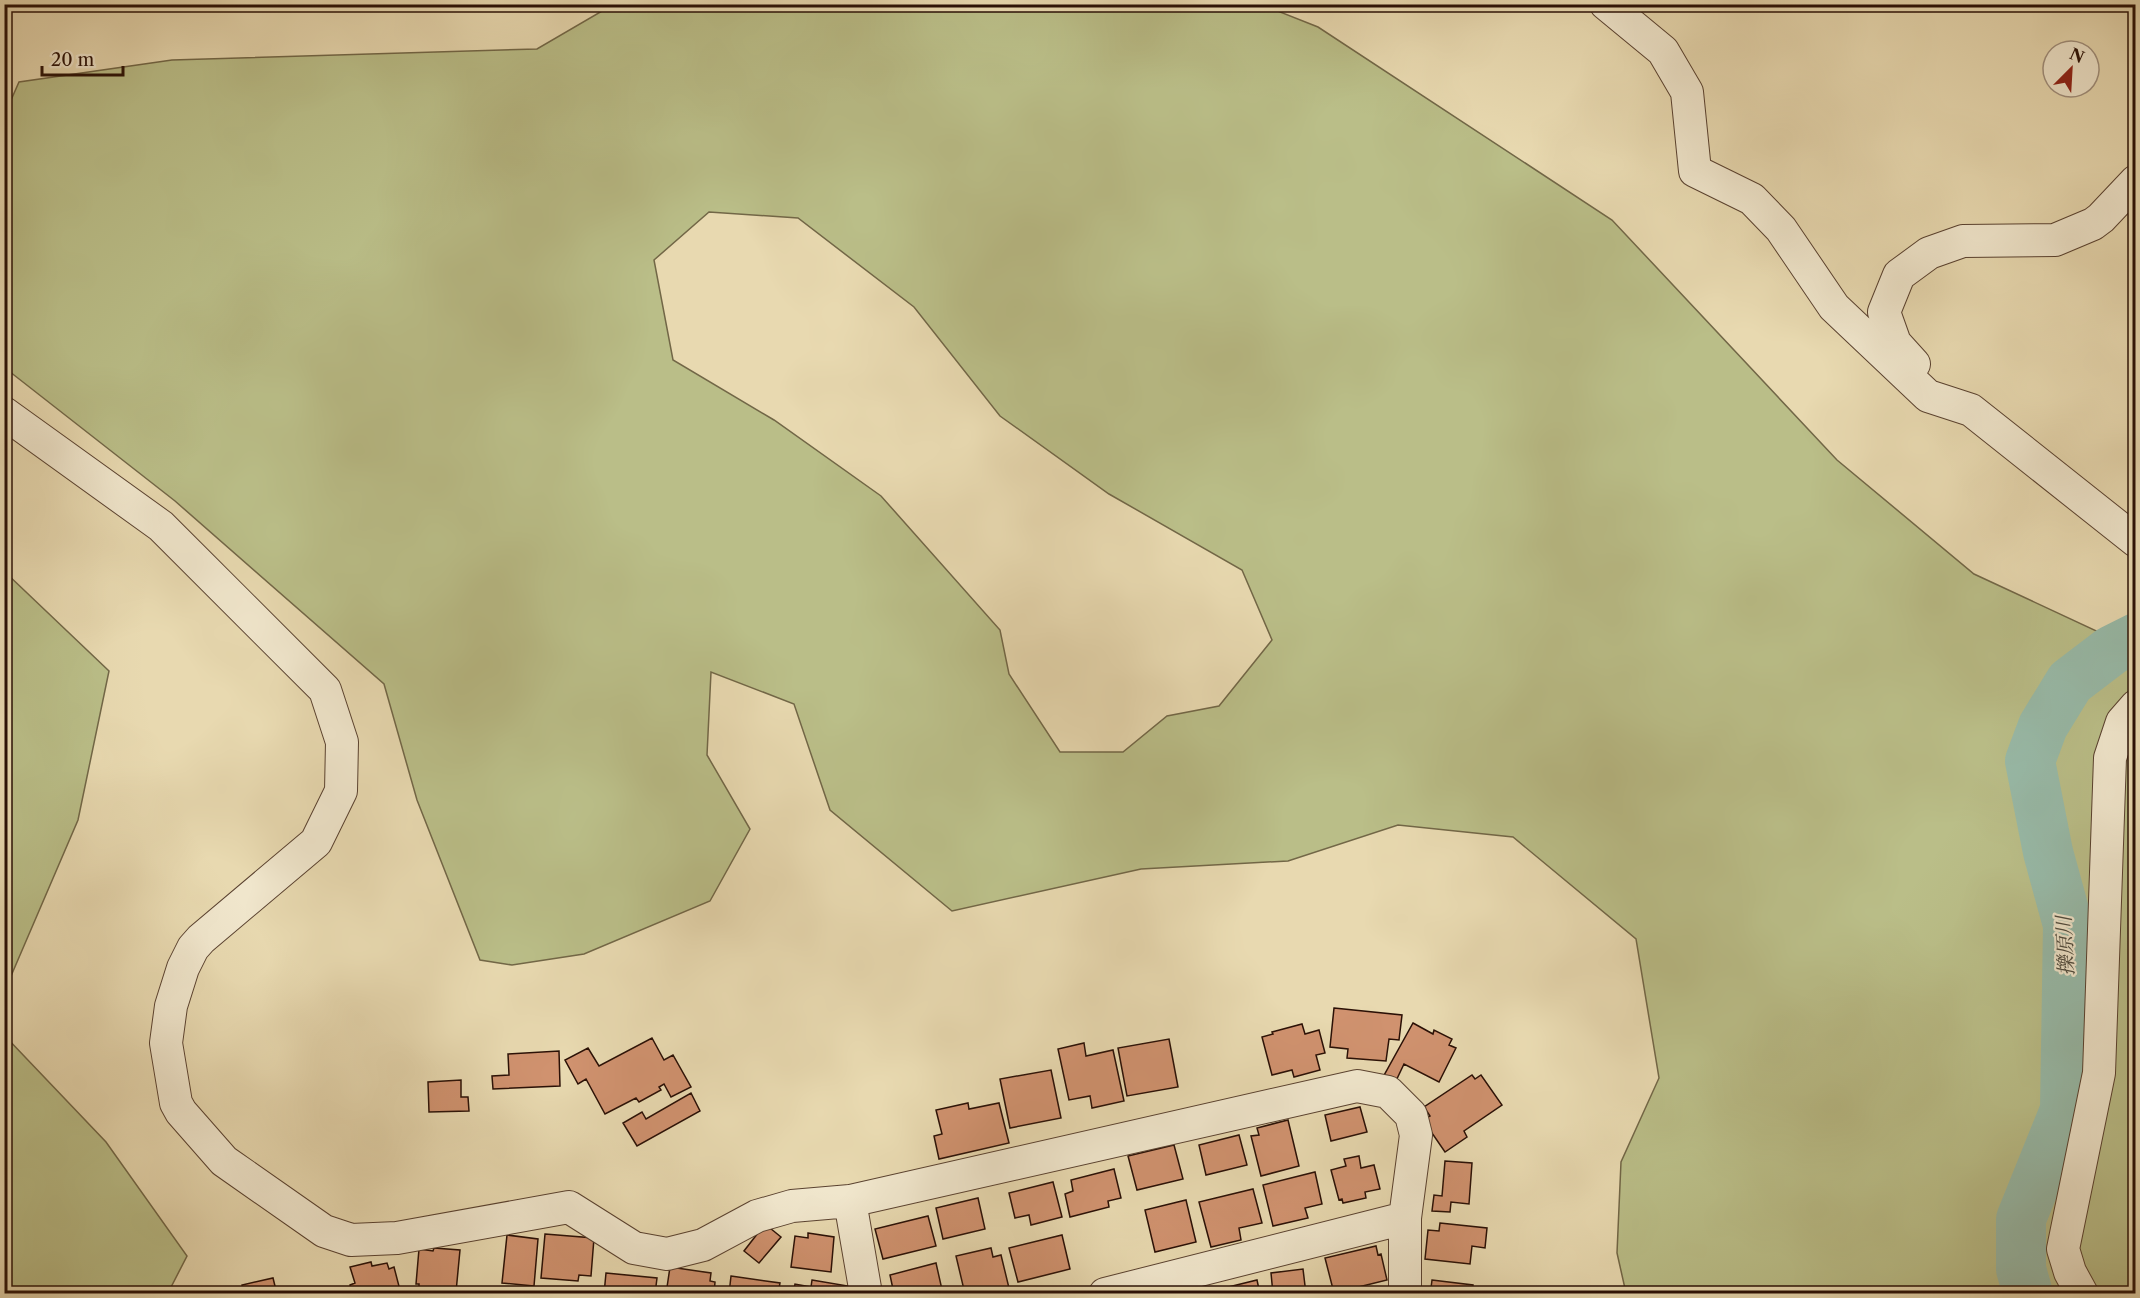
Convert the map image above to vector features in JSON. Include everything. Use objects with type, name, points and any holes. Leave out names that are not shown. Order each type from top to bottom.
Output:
[{"type":"street","points":[[1606,4],[1663,51],[1687,92],[1695,171],[1752,199],[1781,229],[1834,308],[1928,396],[1971,410]]},
{"type":"street","points":[[2136,181],[2093,224],[2055,240],[1963,241],[1929,253],[1899,275],[1884,312],[1895,343],[1923,373],[2136,541]]},
{"type":"street","points":[[4,413],[162,526],[325,690],[342,742],[341,791],[316,842],[212,929],[193,948],[183,968],[171,1006],[166,1043],[176,1103],[224,1161],[324,1231],[351,1240],[397,1238],[569,1207],[634,1248],[667,1254],[703,1245],[757,1216],[792,1206],[850,1201],[1357,1086],[1388,1092],[1411,1115],[1416,1135],[1405,1218],[1405,1293]]},
{"type":"street","points":[[2082,1293],[2070,1272],[2063,1249],[2099,1073],[2110,758],[2122,722],[2136,706]]},
{"type":"street","points":[[850,1201],[866,1293]]},
{"type":"street","points":[[1105,1293],[1405,1218]]},
{"type":"green space","points":[[614,4],[1260,4],[1318,27],[1612,220],[1837,460],[1974,574],[2135,649],[2135,1293],[1626,1293],[1617,1253],[1621,1162],[1659,1078],[1636,939],[1513,837],[1398,825],[1288,861],[1141,869],[952,911],[830,810],[794,704],[711,672],[707,755],[750,829],[710,901],[584,954],[512,965],[480,960],[417,800],[384,684],[175,501],[5,368],[4,116],[19,82],[172,60],[537,49]],"holes":[[[709,212],[798,218],[914,307],[1000,416],[1109,494],[1242,570],[1272,640],[1219,706],[1167,716],[1123,752],[1060,752],[1009,674],[1000,630],[881,496],[774,420],[673,360],[654,260]]]},
{"type":"green space","points":[[5,572],[109,671],[78,820],[5,990]]},
{"type":"green space","points":[[5,1036],[106,1142],[187,1256],[168,1293],[5,1293]]},
{"type":"building","points":[[1334,1008],[1402,1015],[1399,1040],[1389,1039],[1386,1061],[1347,1058],[1348,1049],[1330,1047]]},
{"type":"building","points":[[1413,1023],[1433,1034],[1434,1030],[1452,1039],[1449,1045],[1456,1048],[1439,1082],[1404,1064],[1394,1085],[1382,1079]]},
{"type":"building","points":[[1302,1024],[1305,1034],[1319,1030],[1325,1053],[1316,1055],[1320,1070],[1294,1077],[1292,1070],[1272,1075],[1262,1037]]},
{"type":"building","points":[[652,1038],[664,1060],[673,1055],[691,1087],[671,1097],[664,1084],[659,1087],[661,1090],[639,1102],[636,1098],[605,1114],[586,1079],[578,1084],[565,1060],[588,1048],[599,1066]]},
{"type":"building","points":[[1169,1039],[1178,1087],[1127,1096],[1118,1048]]},
{"type":"building","points":[[1084,1043],[1086,1056],[1113,1050],[1124,1101],[1092,1108],[1090,1096],[1069,1100],[1058,1049]]},
{"type":"building","points":[[559,1051],[560,1086],[493,1089],[492,1076],[509,1075],[508,1054]]},
{"type":"building","points":[[1051,1070],[1061,1118],[1010,1128],[1000,1079]]},
{"type":"building","points":[[1472,1075],[1475,1079],[1481,1075],[1502,1105],[1464,1131],[1467,1137],[1445,1152],[1423,1120],[1430,1116],[1424,1107]]},
{"type":"building","points":[[461,1080],[461,1097],[468,1097],[469,1111],[429,1112],[428,1082]]},
{"type":"building","points":[[691,1093],[700,1111],[637,1146],[623,1123],[642,1112],[646,1119]]},
{"type":"building","points":[[968,1103],[969,1109],[999,1103],[1009,1143],[939,1159],[934,1136],[942,1134],[936,1110]]},
{"type":"building","points":[[1360,1107],[1367,1132],[1331,1141],[1325,1115]]},
{"type":"building","points":[[1288,1120],[1299,1166],[1261,1176],[1251,1136],[1259,1135],[1257,1128]]},
{"type":"building","points":[[1239,1135],[1247,1165],[1206,1175],[1199,1145]]},
{"type":"building","points":[[1174,1145],[1183,1179],[1137,1190],[1128,1156]]},
{"type":"building","points":[[1359,1156],[1361,1168],[1374,1165],[1380,1189],[1365,1192],[1366,1198],[1343,1203],[1342,1199],[1339,1200],[1331,1170],[1346,1166],[1344,1159]]},
{"type":"building","points":[[1445,1161],[1472,1163],[1469,1204],[1451,1202],[1450,1212],[1432,1211],[1434,1195],[1442,1196]]},
{"type":"building","points":[[1114,1169],[1121,1198],[1108,1201],[1109,1207],[1070,1217],[1065,1194],[1073,1191],[1071,1180]]},
{"type":"building","points":[[1315,1172],[1322,1204],[1305,1208],[1308,1218],[1273,1226],[1263,1185]]},
{"type":"building","points":[[1053,1182],[1062,1217],[1031,1225],[1029,1215],[1015,1218],[1009,1193]]},
{"type":"building","points":[[1253,1189],[1262,1223],[1239,1228],[1241,1240],[1211,1247],[1199,1202]]},
{"type":"building","points":[[978,1198],[985,1229],[943,1239],[936,1208]]},
{"type":"building","points":[[1186,1200],[1196,1242],[1155,1252],[1145,1210]]},
{"type":"building","points":[[928,1216],[936,1246],[883,1259],[875,1229]]},
{"type":"building","points":[[1440,1223],[1487,1228],[1485,1248],[1472,1246],[1470,1264],[1425,1259],[1428,1230],[1439,1231]]},
{"type":"building","points":[[765,1224],[781,1237],[759,1263],[744,1251]]},
{"type":"building","points":[[808,1233],[834,1237],[831,1272],[791,1267],[795,1236],[808,1238]]},
{"type":"building","points":[[545,1234],[594,1238],[591,1276],[579,1275],[578,1281],[541,1278]]},
{"type":"building","points":[[507,1235],[538,1239],[534,1286],[502,1283]]},
{"type":"building","points":[[1062,1235],[1070,1269],[1018,1282],[1009,1248]]},
{"type":"building","points":[[1376,1246],[1378,1255],[1381,1254],[1387,1280],[1334,1293],[1325,1258]]},
{"type":"building","points":[[434,1248],[460,1250],[456,1292],[419,1289],[419,1284],[416,1284],[419,1249],[433,1251]]},
{"type":"building","points":[[991,1248],[993,1257],[1001,1255],[1009,1288],[985,1294],[965,1294],[956,1256]]},
{"type":"building","points":[[371,1262],[372,1266],[387,1263],[389,1269],[394,1267],[401,1294],[352,1294],[350,1285],[355,1283],[350,1267]]},
{"type":"building","points":[[936,1263],[943,1294],[894,1294],[890,1275]]},
{"type":"building","points":[[670,1267],[711,1273],[710,1281],[715,1282],[714,1294],[666,1294]]},
{"type":"building","points":[[1303,1269],[1306,1294],[1273,1294],[1271,1273]]},
{"type":"building","points":[[606,1273],[657,1278],[655,1294],[604,1294]]},
{"type":"building","points":[[731,1276],[780,1283],[778,1294],[729,1294]]},
{"type":"building","points":[[273,1278],[277,1294],[244,1294],[242,1285]]},
{"type":"building","points":[[812,1280],[848,1286],[847,1294],[793,1294],[795,1284],[811,1287]]},
{"type":"building","points":[[1257,1280],[1260,1294],[1217,1294],[1216,1290]]},
{"type":"building","points":[[1432,1280],[1473,1285],[1472,1294],[1425,1294],[1425,1288],[1431,1288]]},
{"type":"waterway","name":"擽原川","points":[[2028,1294],[2021,1269],[2021,1219],[2065,1110],[2068,925],[2048,852],[2030,761],[2043,726],[2070,682],[2112,650],[2136,638]]}]
